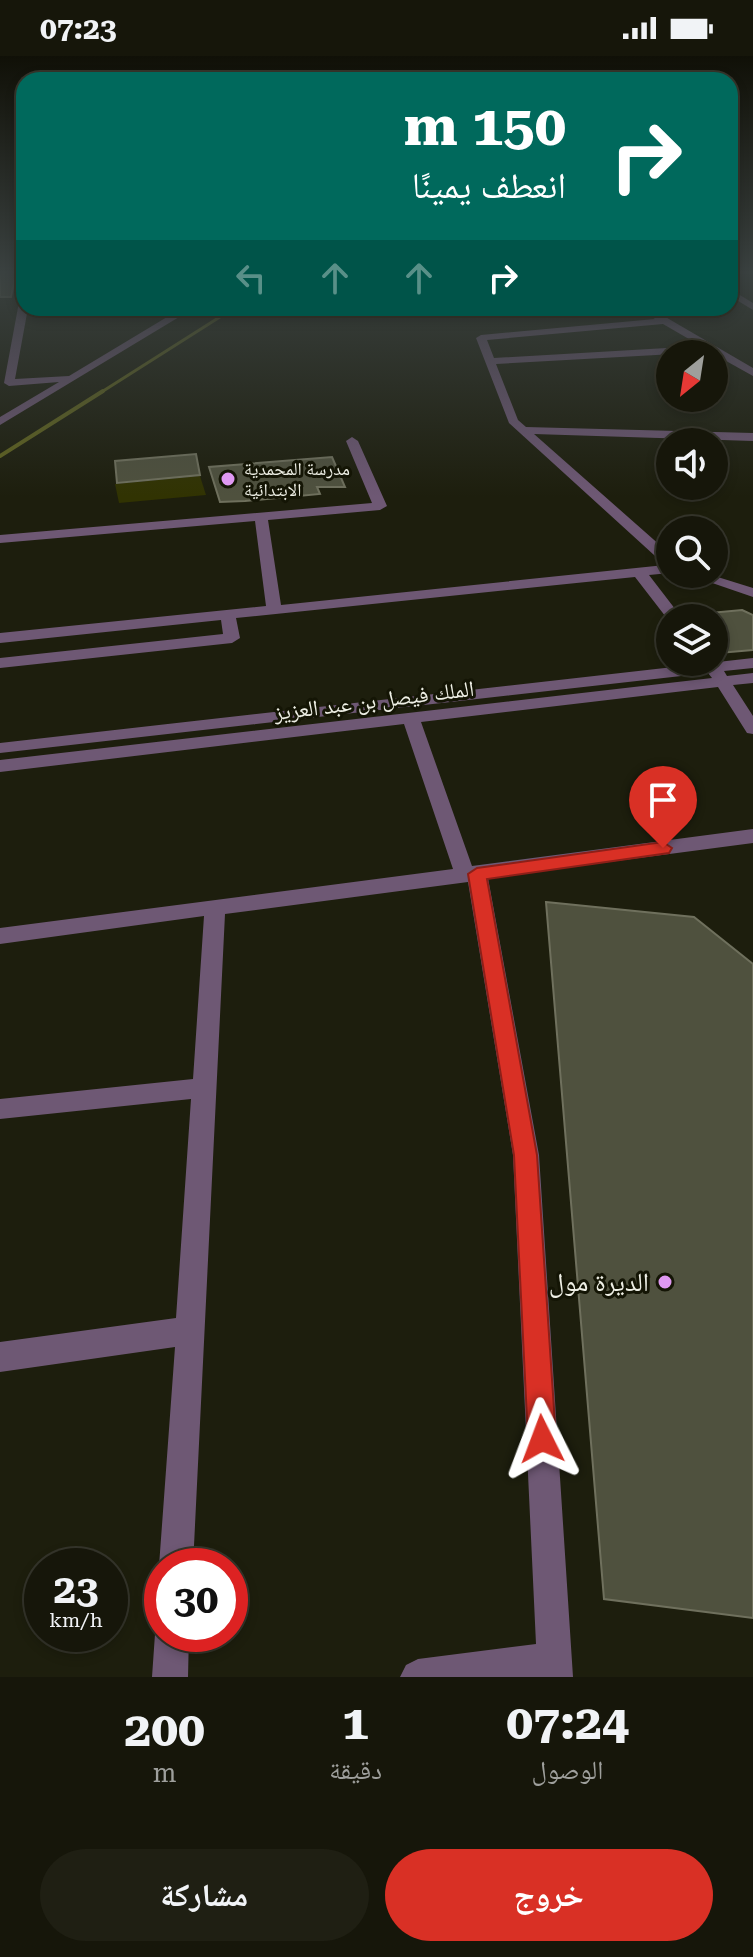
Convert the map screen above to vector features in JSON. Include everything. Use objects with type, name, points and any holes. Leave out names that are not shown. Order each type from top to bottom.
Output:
[{"type":"street","points":[[17,346],[9,383],[73,378]]},
{"type":"street","points":[[0,422],[127,346]]},
{"type":"street","points":[[484,346],[513,421],[656,549]]},
{"type":"street","points":[[490,361],[656,352]]},
{"type":"street","points":[[728,359],[753,373]]},
{"type":"street","points":[[0,363],[14,362]]},
{"type":"street","points":[[524,430],[753,437]]},
{"type":"street","points":[[0,539],[380,506],[352,441]]},
{"type":"street","points":[[261,516],[274,610]]},
{"type":"street","points":[[0,638],[656,570]]},
{"type":"street","points":[[639,572],[663,604]]},
{"type":"street","points":[[728,585],[753,593]]},
{"type":"street","points":[[0,663],[232,638],[227,614]]},
{"type":"street","name":"الملك فيصل بن عبد العزيز","points":[[728,668],[753,663]]},
{"type":"street","name":"الملك فيصل بن عبد العزيز","points":[[728,673],[753,678]]},
{"type":"street","name":"الملك فيصل بن عبد العزيز","points":[[0,748],[669,676]]},
{"type":"street","name":"الملك فيصل بن عبد العزيز","points":[[0,766],[411,718],[683,676]]},
{"type":"street","points":[[718,676],[753,729]]},
{"type":"street","points":[[411,718],[471,875],[526,1155],[554,1668],[418,1677]]},
{"type":"street","points":[[0,936],[753,836]]},
{"type":"street","points":[[177,1548],[215,908]]},
{"type":"street","points":[[0,1109],[204,1088]]},
{"type":"street","points":[[0,1357],[190,1330]]},
{"type":"street","points":[[170,1677],[171,1652]]},
{"type":"shaded area","points":[[200,476],[206,495],[119,503],[115,484]]},
{"type":"building","points":[[196,454],[200,475],[117,483],[115,461]]},
{"type":"building","points":[[332,457],[345,487],[317,487],[320,494],[245,501],[220,502],[209,467]]},
{"type":"building","points":[[742,610],[753,615],[753,650],[728,652],[728,611]]},
{"type":"building","name":"الديرة مول","points":[[546,902],[694,917],[753,964],[753,1618],[604,1599]]},
{"type":"waterway","points":[[100,393],[175,346]]},
{"type":"waterway","points":[[0,456],[103,391]]},
{"type":"place","name":"مدرسة المحمدية الابتدائية","points":[[228,479]]},
{"type":"place","name":"الديرة مول","points":[[665,1282]]},
{"type":"route","points":[[542,1439],[526,1155],[477,874],[663,848]]}]
